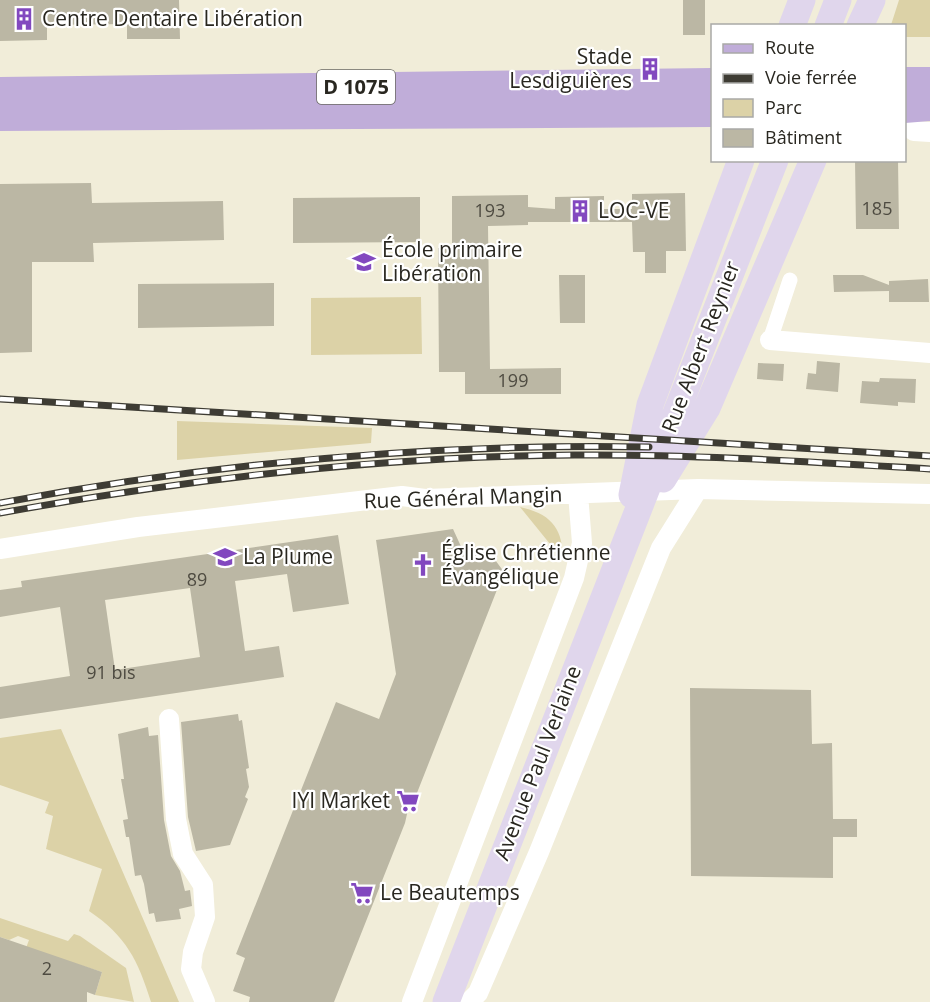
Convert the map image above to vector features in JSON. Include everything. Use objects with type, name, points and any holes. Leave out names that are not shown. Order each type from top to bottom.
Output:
[{"type":"main road","points":[[793,24],[802,0]]},
{"type":"main road","points":[[829,24],[838,0]]},
{"type":"main road","points":[[861,24],[872,0]]},
{"type":"main road","points":[[906,82],[930,82]]},
{"type":"main road","name":"D 1075","points":[[0,92],[711,83]]},
{"type":"main road","points":[[906,108],[930,106]]},
{"type":"main road","name":"D 1075","points":[[0,116],[711,112]]},
{"type":"main road","points":[[629,534],[633,484],[650,405],[740,162]]},
{"type":"main road","name":"Rue Albert Reynier","points":[[629,534],[774,162]]},
{"type":"main road","points":[[629,534],[707,408],[812,162]]},
{"type":"main road","name":"Avenue Paul Verlaine","points":[[451,1000],[569,684],[629,534]]},
{"type":"street","points":[[906,124],[914,131],[930,132]]},
{"type":"street","points":[[790,280],[770,340],[930,353]]},
{"type":"street","points":[[451,1000],[478,993],[539,852],[660,548],[698,489]]},
{"type":"street","name":"Rue Général Mangin","points":[[0,549],[138,527],[402,496],[425,499],[698,489],[930,494]]},
{"type":"street","points":[[412,1002],[574,578],[582,543],[578,494]]},
{"type":"street","points":[[169,719],[176,819],[183,854],[203,885],[205,917],[193,952],[191,969],[205,1002]]},
{"type":"green space","points":[[899,0],[930,0],[930,37],[906,37],[906,24],[891,24]]},
{"type":"green space","points":[[421,297],[422,354],[311,355],[311,298]]},
{"type":"green space","points":[[177,421],[372,428],[371,443],[177,460]]},
{"type":"green space","points":[[520,507],[540,514],[554,524],[561,540],[563,560]]},
{"type":"green space","points":[[61,729],[179,1002],[151,1002],[129,950],[102,920],[89,911],[102,869],[46,849],[53,816],[45,813],[49,802],[0,785],[0,738]]},
{"type":"green space","points":[[0,918],[68,941],[74,934],[80,936],[126,968],[134,1002],[95,995],[102,972],[26,948],[29,940],[18,936],[9,940],[0,937]]},
{"type":"building","points":[[0,0],[179,0],[180,39],[127,39],[127,24],[47,25],[47,40],[0,41]]},
{"type":"building","points":[[683,0],[705,0],[705,35],[683,35]]},
{"type":"building","points":[[855,162],[898,162],[899,229],[856,229]]},
{"type":"building","points":[[91,183],[92,203],[223,201],[224,240],[93,243],[94,262],[32,262],[32,352],[0,353],[0,184]]},
{"type":"building","points":[[685,193],[686,251],[666,251],[666,273],[645,273],[645,252],[633,252],[632,222],[528,222],[528,225],[488,226],[490,369],[561,368],[561,394],[465,394],[465,372],[439,372],[438,248],[452,248],[452,196],[528,195],[528,207],[555,209],[555,197],[604,196],[604,209],[632,209],[632,194]]},
{"type":"building","points":[[420,197],[420,242],[293,243],[293,198]]},
{"type":"building","points":[[559,275],[585,275],[585,323],[560,323]]},
{"type":"building","points":[[833,275],[863,275],[889,285],[889,281],[928,279],[929,302],[889,302],[889,291],[834,292]]},
{"type":"building","points":[[274,283],[274,326],[138,328],[138,284]]},
{"type":"building","points":[[817,361],[840,363],[838,392],[806,389],[808,373],[816,374]]},
{"type":"building","points":[[758,363],[784,364],[783,381],[757,379]]},
{"type":"building","points":[[880,378],[916,379],[915,403],[898,402],[898,406],[860,403],[862,381],[879,382]]},
{"type":"building","points":[[453,529],[464,553],[487,549],[504,572],[415,798],[411,796],[405,823],[334,1002],[249,1002],[250,997],[233,991],[245,958],[236,954],[336,702],[379,719],[396,674],[376,540]]},
{"type":"building","points":[[338,535],[349,604],[293,612],[287,574],[235,581],[245,651],[279,646],[284,677],[0,719],[0,687],[70,676],[60,607],[0,617],[0,590],[22,587],[21,581]],"holes":[[[190,588],[200,657],[115,670],[105,600]]]},
{"type":"building","points":[[690,688],[811,690],[812,744],[832,743],[833,819],[857,819],[857,837],[833,837],[833,878],[691,876]]},
{"type":"building","points":[[238,714],[239,721],[242,720],[249,768],[246,769],[249,787],[245,797],[248,799],[230,845],[196,851],[188,817],[181,722]]},
{"type":"building","points":[[148,727],[149,736],[158,735],[164,820],[171,856],[180,871],[185,891],[190,890],[192,906],[179,909],[181,919],[156,922],[154,913],[149,914],[141,875],[135,876],[129,837],[126,837],[123,820],[128,819],[121,779],[124,779],[118,734]]},
{"type":"building","points":[[0,937],[102,972],[95,995],[87,992],[87,1002],[0,1002]]},
{"type":"railway","points":[[0,399],[930,456]]},
{"type":"railway","points":[[0,503],[161,477],[323,458],[485,448],[649,447]]},
{"type":"railway","points":[[0,513],[214,480],[357,465],[502,456],[663,456],[930,469]]},
{"type":"place","name":"Centre Dentaire Libération","points":[[24,19]]},
{"type":"place","name":"Stade Lesdiguières","points":[[650,69]]},
{"type":"place","name":"LOC-VE","points":[[580,211]]},
{"type":"place","name":"École primaire Libération","points":[[364,262]]},
{"type":"place","name":"La Plume","points":[[225,557]]},
{"type":"place","name":"Église Chrétienne Évangélique","points":[[423,565]]},
{"type":"place","name":"IYI Market","points":[[408,801]]},
{"type":"place","name":"Le Beautemps","points":[[362,893]]}]
